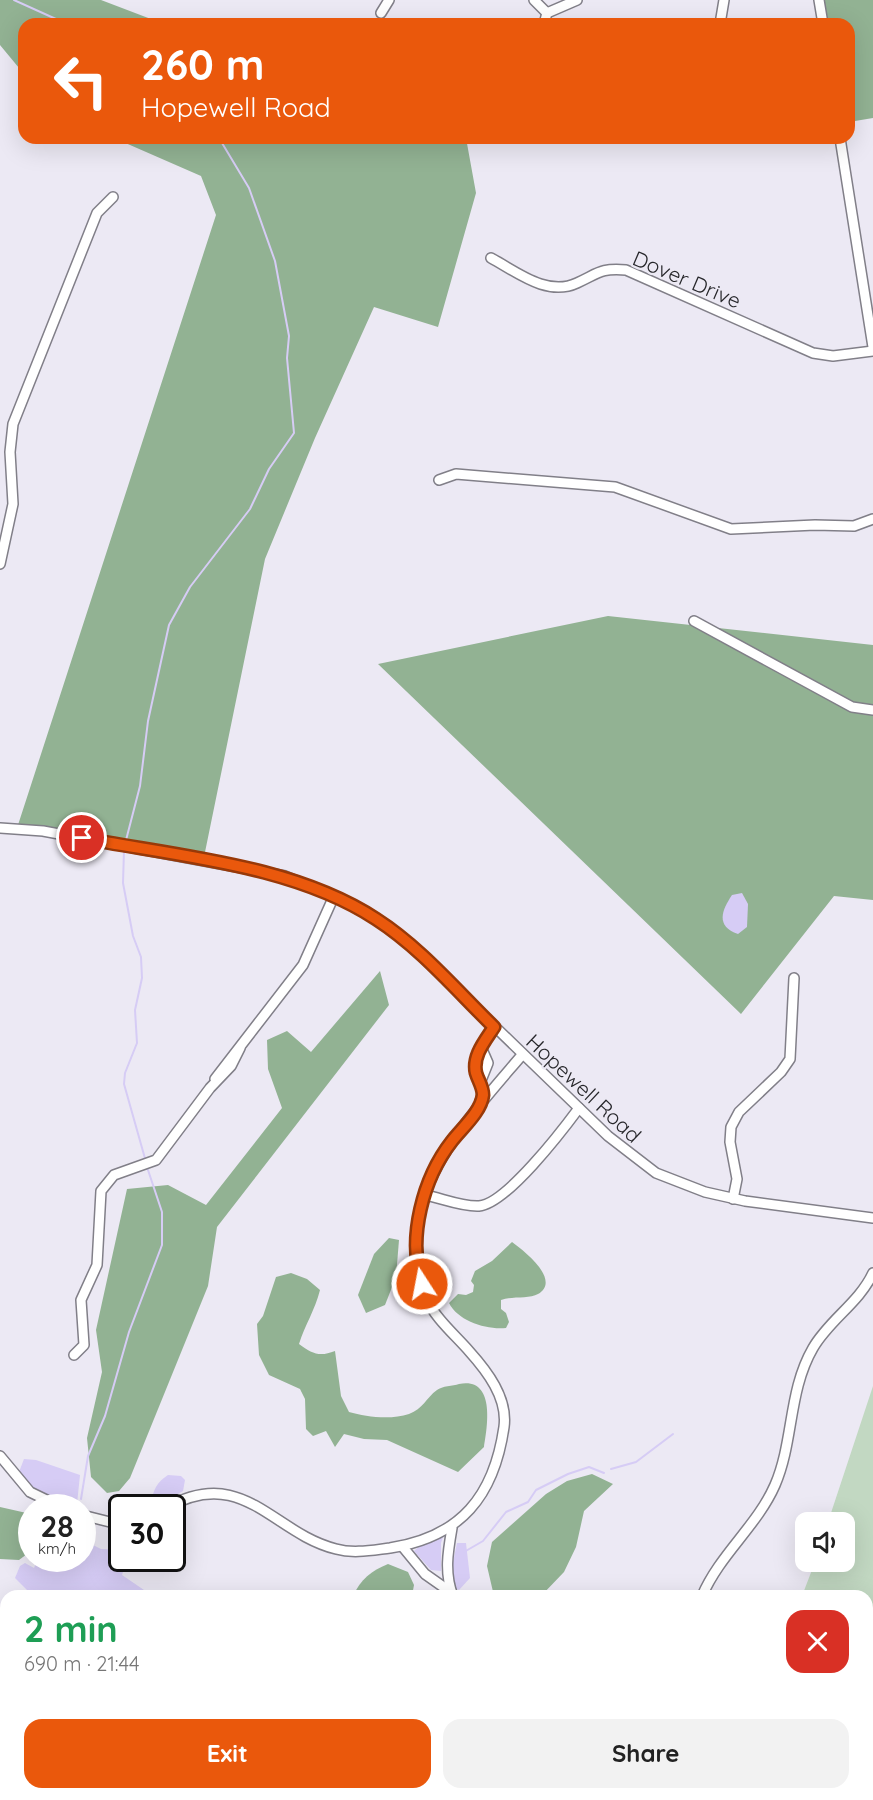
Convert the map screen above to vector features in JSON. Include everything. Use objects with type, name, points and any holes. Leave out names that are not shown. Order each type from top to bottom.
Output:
[{"type":"street","points":[[381,13],[389,0]]},
{"type":"street","points":[[534,0],[547,13]]},
{"type":"street","points":[[547,13],[577,0]]},
{"type":"street","points":[[721,18],[724,0]]},
{"type":"street","points":[[819,0],[822,18]]},
{"type":"street","points":[[546,18],[547,13]]},
{"type":"street","points":[[841,144],[873,349]]},
{"type":"street","points":[[0,564],[13,504],[10,452],[13,424],[97,213],[113,197]]},
{"type":"street","name":"Dover Drive","points":[[491,258],[543,286],[561,288],[576,284],[607,268],[626,270],[813,353],[833,356],[873,349]]},
{"type":"street","points":[[439,480],[456,474],[604,485],[625,490],[720,526],[742,530],[815,525],[854,526],[873,519]]},
{"type":"street","points":[[694,621],[852,707],[873,710]]},
{"type":"street","name":"Hopewell Road","points":[[0,828],[43,831],[272,874],[295,879],[334,896],[375,918],[400,936],[579,1108],[633,1157],[656,1173],[697,1189],[733,1198],[873,1218]]},
{"type":"street","points":[[74,1355],[84,1345],[81,1300],[97,1264],[101,1191],[114,1175],[156,1160],[210,1088],[231,1066],[240,1048],[303,965],[334,896]]},
{"type":"street","points":[[733,1198],[737,1179],[729,1134],[739,1112],[781,1072],[790,1059],[794,978]]},
{"type":"street","points":[[476,1110],[483,1095],[476,1072],[476,1058],[494,1027]]},
{"type":"street","points":[[450,1590],[446,1557],[452,1528],[489,1483],[500,1453],[505,1417],[495,1383],[427,1300],[416,1267],[416,1235],[425,1195],[436,1165],[476,1110],[522,1055]]},
{"type":"street","points":[[425,1195],[477,1206],[490,1204],[537,1159],[579,1108]]},
{"type":"street","points":[[705,1590],[710,1577],[760,1512],[776,1483],[783,1462],[794,1398],[808,1356],[826,1329],[864,1289],[873,1273]]},
{"type":"street","points":[[0,1456],[34,1494]]},
{"type":"street","points":[[186,1501],[198,1497],[225,1494],[255,1503],[308,1539],[338,1550],[364,1552],[402,1546],[452,1528]]},
{"type":"street","points":[[402,1546],[425,1574],[446,1590]]},
{"type":"green space","points":[[0,0],[101,0],[148,18],[18,18],[18,67],[0,45]]},
{"type":"green space","points":[[816,0],[873,0],[873,118],[855,121],[855,18],[819,18]]},
{"type":"green space","points":[[128,144],[467,144],[476,193],[438,327],[374,307],[315,438],[265,559],[204,857],[18,825],[216,215],[201,176]]},
{"type":"green space","points":[[608,616],[873,645],[873,900],[834,896],[741,1014],[378,664]]},
{"type":"green space","points":[[380,971],[389,1005],[217,1227],[208,1286],[130,1478],[119,1491],[107,1493],[91,1477],[87,1438],[102,1372],[96,1330],[127,1189],[168,1185],[206,1205],[282,1108],[268,1069],[267,1040],[287,1031],[311,1052]]},
{"type":"green space","points":[[389,1238],[399,1240],[396,1277],[385,1305],[366,1313],[358,1295],[374,1254]]},
{"type":"green space","points":[[512,1242],[538,1266],[546,1281],[544,1288],[534,1296],[501,1300],[501,1309],[506,1313],[509,1322],[506,1328],[482,1326],[459,1315],[449,1303],[458,1294],[466,1295],[473,1292],[474,1285],[471,1281],[475,1271],[492,1261]]},
{"type":"green space","points":[[291,1273],[307,1279],[320,1290],[299,1344],[316,1354],[335,1351],[341,1396],[349,1412],[379,1417],[402,1416],[418,1409],[439,1389],[459,1384],[471,1384],[479,1388],[486,1404],[487,1426],[484,1447],[458,1472],[387,1440],[364,1439],[344,1434],[335,1447],[326,1431],[313,1436],[306,1429],[305,1399],[300,1389],[269,1375],[259,1355],[257,1324],[263,1316],[276,1277]]},
{"type":"green space","points":[[873,1386],[873,1590],[804,1590],[811,1572],[855,1572],[855,1512],[831,1512]]},
{"type":"green space","points":[[592,1474],[613,1484],[584,1511],[576,1547],[564,1572],[547,1590],[493,1590],[487,1566],[492,1542],[546,1494],[567,1481]]},
{"type":"green space","points":[[0,1507],[18,1511],[18,1560],[0,1559]]},
{"type":"green space","points":[[388,1564],[408,1572],[414,1585],[413,1590],[356,1590],[367,1576]]},
{"type":"shaded area","points":[[742,893],[748,904],[747,927],[738,934],[726,927],[723,922],[723,912],[732,895]]},
{"type":"shaded area","points":[[24,1459],[36,1460],[80,1475],[78,1494],[45,1494],[30,1485],[19,1472]]},
{"type":"shaded area","points":[[168,1475],[181,1476],[185,1480],[183,1491],[178,1494],[153,1494],[161,1480]]},
{"type":"shaded area","points":[[444,1534],[441,1543],[441,1571],[431,1570],[414,1551],[423,1543]]},
{"type":"shaded area","points":[[457,1543],[466,1543],[470,1578],[459,1590],[453,1587],[451,1572]]},
{"type":"shaded area","points":[[96,1546],[108,1549],[108,1572],[123,1572],[122,1575],[144,1590],[27,1590],[15,1578],[18,1571],[96,1572]]},
{"type":"waterway","points":[[14,0],[54,18]]},
{"type":"waterway","points":[[125,844],[140,786],[148,721],[169,625],[190,587],[250,509],[269,469],[294,433],[287,358],[289,336],[275,261],[249,188],[223,144]]},
{"type":"waterway","points":[[124,850],[123,883],[133,936],[141,957],[142,978],[135,1010],[137,1043],[125,1073],[124,1084],[146,1162]]},
{"type":"waterway","points":[[82,1494],[88,1456],[105,1416],[129,1332],[162,1245],[162,1212],[147,1167]]},
{"type":"waterway","points":[[611,1469],[636,1462],[673,1434]]},
{"type":"waterway","points":[[464,1552],[483,1541],[506,1512],[528,1502],[536,1490],[568,1474],[589,1467],[604,1473]]},
{"type":"route","points":[[82,838],[285,876],[324,891],[352,904],[400,936],[494,1027],[476,1058],[476,1072],[483,1095],[476,1110],[436,1165],[425,1195],[416,1235],[416,1267],[422,1284]]}]
